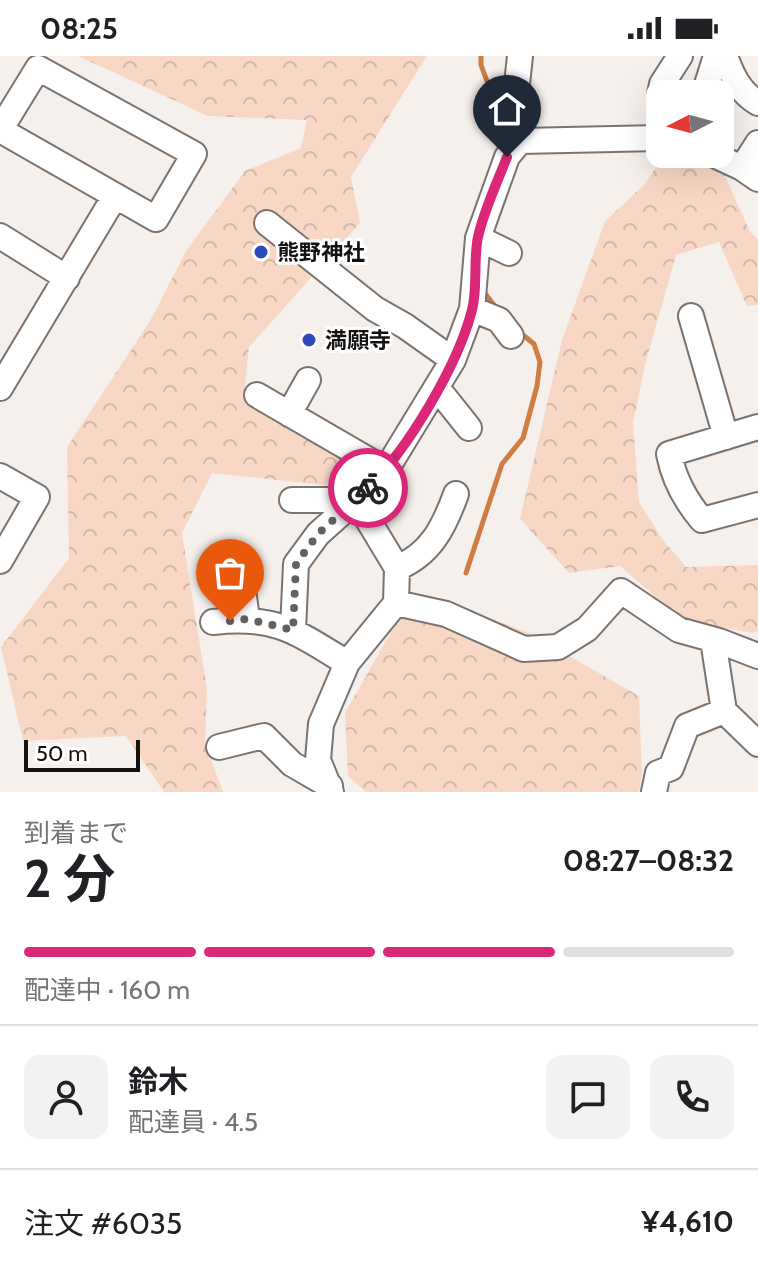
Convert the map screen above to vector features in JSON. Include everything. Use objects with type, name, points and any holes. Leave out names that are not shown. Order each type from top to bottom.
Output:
[{"type":"street","points":[[293,630],[296,564],[318,534],[386,470],[453,360],[472,309],[478,238],[507,157],[520,141],[517,84],[520,56]]},
{"type":"street","points":[[665,80],[680,56]]},
{"type":"street","points":[[708,80],[716,56]]},
{"type":"street","points":[[725,56],[747,97],[758,103]]},
{"type":"street","points":[[38,68],[194,154],[156,219],[115,196],[0,130],[38,68]]},
{"type":"street","points":[[520,141],[646,138]]},
{"type":"street","points":[[750,174],[758,143]]},
{"type":"street","points":[[0,388],[115,196]]},
{"type":"street","points":[[267,223],[375,309],[453,360]]},
{"type":"street","points":[[0,236],[67,278]]},
{"type":"street","points":[[478,238],[509,253]]},
{"type":"street","points":[[472,309],[499,320],[511,336]]},
{"type":"street","points":[[691,316],[726,437]]},
{"type":"street","points":[[438,389],[469,428]]},
{"type":"street","points":[[257,395],[296,394],[386,470]]},
{"type":"street","points":[[758,427],[669,454],[672,470],[686,501],[702,520],[758,505]]},
{"type":"street","points":[[0,476],[37,497],[0,561]]},
{"type":"street","points":[[397,568],[418,559],[447,521],[456,494]]},
{"type":"street","points":[[292,500],[356,500]]},
{"type":"street","points":[[332,789],[318,760],[321,724],[347,663],[396,603],[397,568],[356,500]]},
{"type":"street","points":[[242,582],[247,619]]},
{"type":"street","points":[[396,603],[446,614],[524,649],[558,647],[587,629],[621,591],[679,630],[758,656]]},
{"type":"street","points":[[213,622],[247,619],[293,630],[347,663]]},
{"type":"street","points":[[713,640],[724,711],[758,744]]},
{"type":"street","points":[[654,792],[658,773],[671,768],[687,726],[724,711]]},
{"type":"street","points":[[219,747],[264,736],[292,764],[332,789]]},
{"type":"green space","points":[[78,56],[427,56],[351,177],[360,223],[249,347],[244,395],[374,447],[324,485],[212,473],[182,533],[207,689],[205,743],[223,792],[164,792],[126,736],[23,741],[1,647],[69,558],[67,447],[150,321],[186,251],[245,171],[301,148],[307,120],[208,116]]},
{"type":"green space","points":[[656,168],[722,169],[750,232],[758,239],[758,305],[747,306],[719,242],[676,255],[645,365],[633,423],[639,502],[663,540],[686,567],[758,565],[758,631],[752,633],[683,620],[620,566],[569,573],[520,519],[562,340],[605,221],[644,185]]},
{"type":"green space","points":[[437,598],[529,633],[639,696],[642,775],[639,792],[366,792],[348,776],[345,713],[403,611]]},
{"type":"waterway","points":[[481,56],[481,65],[494,100],[497,136],[509,145]]},
{"type":"waterway","points":[[481,288],[497,309]]},
{"type":"waterway","points":[[466,573],[502,464],[523,438],[537,386],[540,362],[534,344],[517,330]]},
{"type":"way so far","points":[[230,621],[247,619],[293,630],[296,564],[318,534],[368,488]]},
{"type":"place","name":"熊野神社","points":[[261,252]]},
{"type":"place","name":"満願寺","points":[[309,340]]},
{"type":"route","points":[[368,488],[386,470],[453,360],[472,309],[478,238],[507,157]]}]
